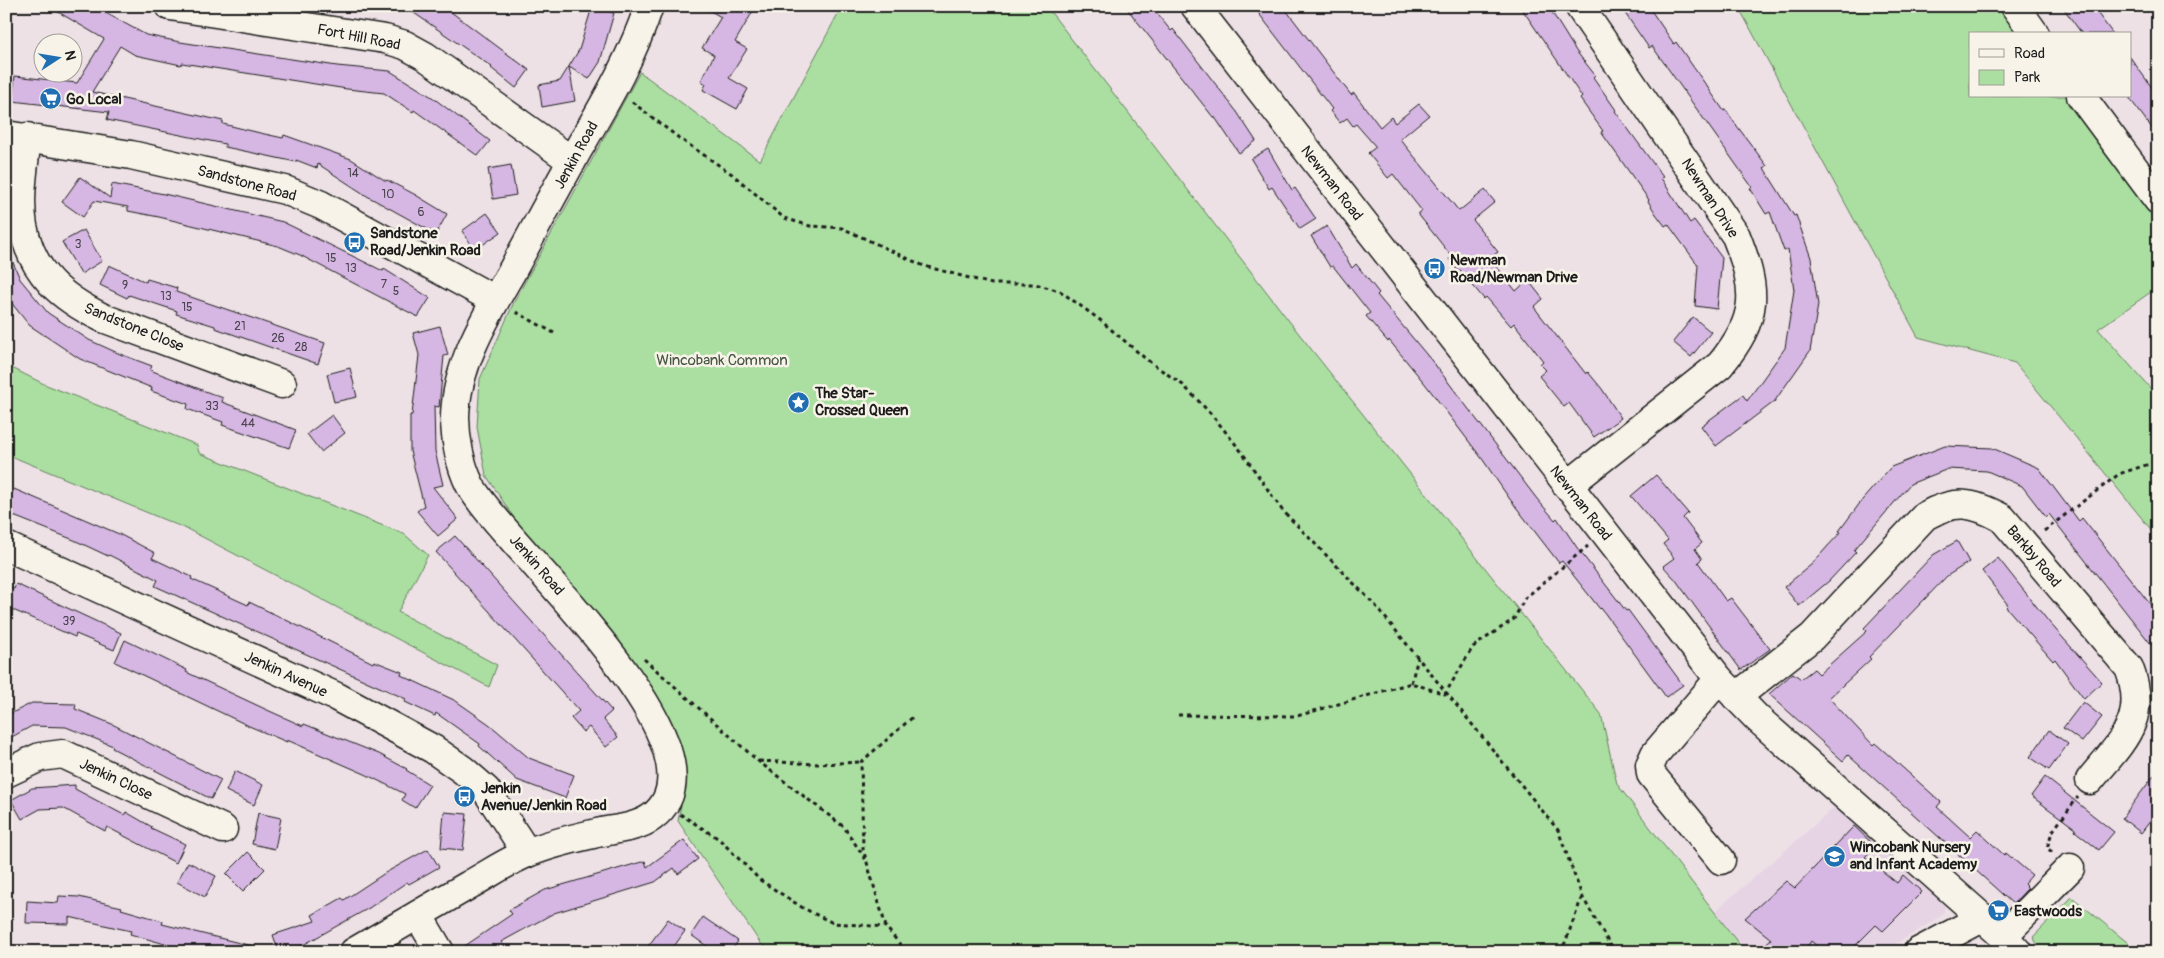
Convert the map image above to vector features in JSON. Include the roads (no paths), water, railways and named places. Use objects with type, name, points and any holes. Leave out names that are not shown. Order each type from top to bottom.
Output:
[{"type":"street","name":"Fort Hill Road","points":[[170,6],[385,39],[405,45],[425,56],[572,162]]},
{"type":"street","name":"Jenkin Road","points":[[527,853],[565,840],[631,826],[651,818],[666,802],[672,787],[671,768],[665,743],[650,714],[577,610],[486,508],[470,485],[456,439],[455,414],[461,379],[473,347],[495,300],[614,88],[649,6]]},
{"type":"street","name":"Newman Road","points":[[1195,6],[1567,486],[1727,688],[2010,944]]},
{"type":"street","name":"Newman Drive","points":[[1567,486],[1720,365],[1738,342],[1748,318],[1752,293],[1747,264],[1736,236],[1579,6]]},
{"type":"street","points":[[2015,6],[2034,32]]},
{"type":"street","points":[[2082,98],[2158,200]]},
{"type":"street","name":"Sandstone Road","points":[[17,136],[131,155],[284,190],[321,205],[495,300]]},
{"type":"street","name":"Sandstone Close","points":[[17,136],[23,226],[30,247],[43,274],[58,291],[81,308],[103,318],[282,384]]},
{"type":"street","name":"Barkby Road","points":[[1721,860],[1651,774],[1650,765],[1655,754],[1727,688],[1812,637],[1906,535],[1925,516],[1941,507],[1961,504],[1982,507],[2002,518],[2129,668],[2136,684],[2137,703],[2134,721],[2122,740],[2090,780]]},
{"type":"street","name":"Jenkin Avenue","points":[[6,546],[337,697],[433,749],[464,770],[486,790],[527,853]]},
{"type":"street","name":"Jenkin Close","points":[[6,773],[40,757],[63,754],[223,829]]},
{"type":"street","points":[[354,952],[527,853]]},
{"type":"street","points":[[2010,944],[2070,868]]},
{"type":"street","points":[[418,915],[440,952]]},
{"type":"street","points":[[1918,952],[1982,918]]},
{"type":"place","name":"Go Local","points":[[50,99]]},
{"type":"place","name":"Sandstone Road/Jenkin Road","points":[[354,242]]},
{"type":"place","name":"Newman Road/Newman Drive","points":[[1434,269]]},
{"type":"place","name":"The Star- Crossed Queen","points":[[799,402]]},
{"type":"place","name":"Jenkin Avenue/Jenkin Road","points":[[465,797]]},
{"type":"place","name":"Wincobank Nursery and Infant Academy","points":[[1834,856]]},
{"type":"place","name":"Eastwoods","points":[[1998,911]]},
{"type":"park label","name":"Wincobank Common","points":[[722,360]]}]
